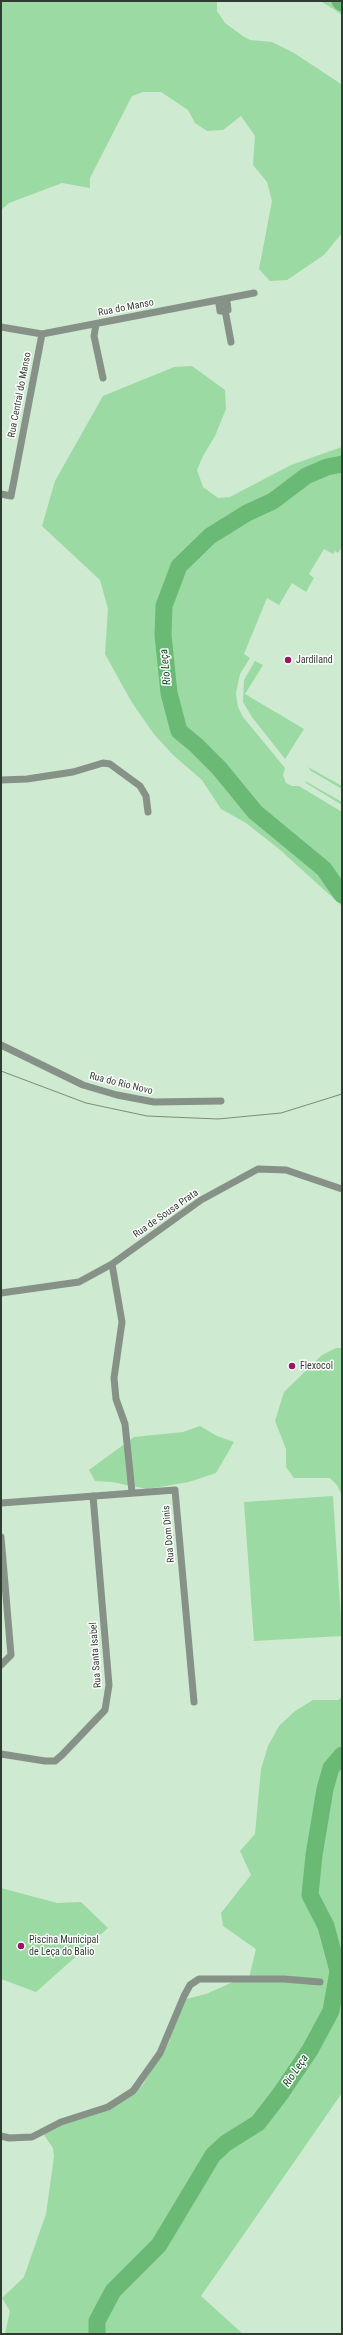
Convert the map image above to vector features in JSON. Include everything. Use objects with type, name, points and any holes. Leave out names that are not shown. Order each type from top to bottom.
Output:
[{"type":"street","name":"Rua do Manso","points":[[1,327],[42,334],[223,304],[254,293]]},
{"type":"street","points":[[223,304],[231,342]]},
{"type":"street","points":[[96,324],[94,336],[103,378]]},
{"type":"street","name":"Rua Central do Manso","points":[[1,494],[11,496],[42,334]]},
{"type":"street","points":[[1,780],[27,779],[73,772],[103,763],[110,764],[140,786],[146,796],[148,812]]},
{"type":"street","name":"Rua do Rio Novo","points":[[1,1045],[83,1085],[117,1095],[154,1102],[221,1101]]},
{"type":"street","name":"Rua de Sousa Prata","points":[[1,1293],[79,1282],[112,1264],[201,1200],[258,1169],[286,1170],[342,1189]]},
{"type":"street","points":[[112,1264],[122,1322],[114,1378],[116,1399],[125,1424],[132,1492]]},
{"type":"street","name":"Rua Dom Dinis","points":[[1,1503],[132,1492],[175,1490],[194,1702]]},
{"type":"street","name":"Rua Santa Isabel","points":[[1,1754],[45,1761],[55,1761],[62,1756],[105,1710],[109,1685],[93,1496]]},
{"type":"street","points":[[1,1537],[12,1655],[1,1665]]},
{"type":"street","points":[[1,2136],[9,2138],[32,2137],[61,2122],[108,2107],[133,2091],[160,2053],[190,1985],[199,1979],[284,1979],[320,1982]]},
{"type":"green space","points":[[1,1],[217,1],[217,11],[225,23],[243,36],[250,40],[272,42],[294,53],[335,80],[342,85],[342,233],[324,255],[287,280],[270,281],[259,269],[272,201],[267,182],[253,165],[255,136],[241,116],[223,130],[207,131],[195,123],[188,110],[161,92],[143,92],[132,96],[90,178],[90,188],[62,183],[9,203],[1,210]]},
{"type":"green space","points":[[320,1],[342,1],[342,15],[332,8]]},
{"type":"green space","points":[[192,366],[225,390],[226,409],[215,436],[203,456],[197,470],[203,487],[218,498],[230,497],[291,465],[342,447],[342,547],[338,553],[335,551],[333,554],[324,549],[309,574],[314,578],[306,592],[292,583],[279,605],[267,598],[244,654],[250,658],[240,674],[236,693],[238,707],[243,717],[285,768],[283,775],[286,783],[292,786],[299,786],[342,812],[342,906],[279,849],[246,823],[221,809],[202,780],[173,755],[153,733],[131,701],[105,654],[108,609],[100,580],[42,526],[55,481],[103,396],[174,367]]},
{"type":"green space","points":[[255,661],[263,665],[245,694],[304,729],[285,759],[252,717],[243,702],[244,680]]},
{"type":"green space","points":[[308,767],[342,786],[342,789],[311,771]]},
{"type":"green space","points":[[305,781],[342,802],[342,805],[306,783]]},
{"type":"green space","points":[[336,1348],[342,1348],[342,1496],[337,1485],[330,1478],[294,1478],[286,1467],[286,1449],[275,1421],[284,1392],[322,1355]]},
{"type":"green space","points":[[200,1426],[217,1436],[234,1442],[216,1473],[189,1482],[147,1489],[112,1482],[95,1481],[89,1470],[134,1437],[183,1432]]},
{"type":"green space","points":[[333,1496],[342,1636],[254,1641],[244,1502]]},
{"type":"green space","points":[[342,1697],[342,2093],[201,2296],[243,2334],[5,2334],[10,2311],[2,2298],[24,2277],[46,2214],[54,2157],[53,2148],[44,2135],[54,2127],[90,2112],[142,2086],[170,2040],[169,2030],[186,1999],[206,1994],[242,1978],[249,1978],[256,1949],[223,1926],[221,1913],[251,1875],[240,1851],[255,1834],[261,1769],[268,1746],[279,1726],[295,1711],[313,1700],[338,1700]]},
{"type":"green space","points":[[1,1888],[57,1903],[81,1902],[108,1928],[36,1992],[1,1979]]},
{"type":"waterway","name":"Rio Leça","points":[[342,464],[327,467],[306,476],[273,501],[247,513],[210,536],[179,566],[164,606],[163,635],[169,693],[179,731],[196,745],[219,768],[255,812],[324,869],[342,895]]},
{"type":"waterway","name":"Rio Leça","points":[[97,2334],[97,2321],[113,2291],[159,2245],[213,2155],[226,2143],[258,2123],[281,2093],[310,2050],[331,2011],[338,1971],[326,1926],[310,1895],[314,1855],[325,1789],[331,1768],[342,1755]]},
{"type":"tram line","points":[[1,1071],[86,1103],[147,1116],[218,1119],[281,1113],[342,1094]]},
{"type":"place","name":"Jardiland","points":[[288,660]]},
{"type":"place","name":"Flexocol","points":[[292,1366]]},
{"type":"place","name":"Piscina Municipal de Leça do Balio","points":[[21,1946]]}]
